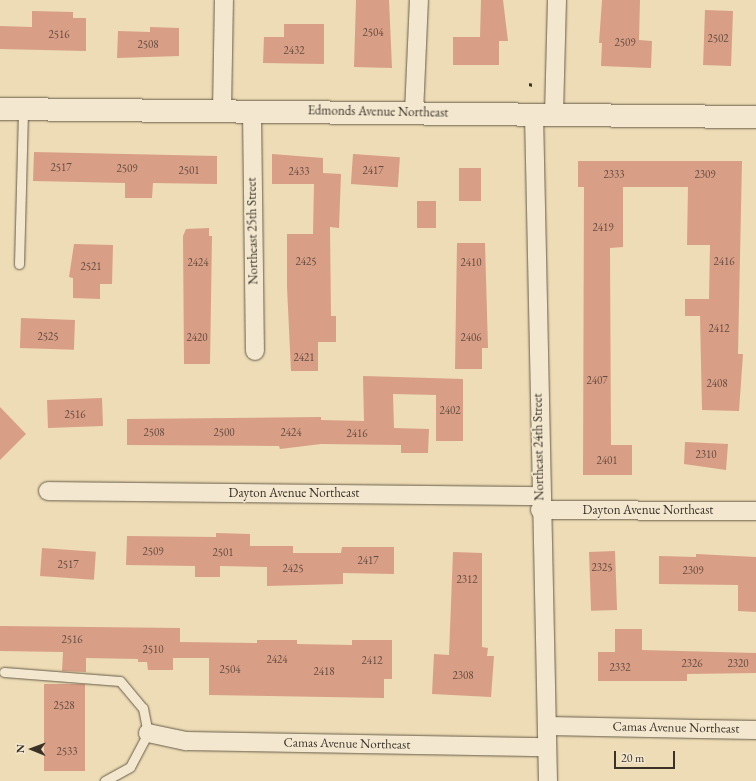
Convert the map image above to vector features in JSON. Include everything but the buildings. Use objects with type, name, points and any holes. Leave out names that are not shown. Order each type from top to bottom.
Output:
[{"type":"street","points":[[222,111],[224,0]]},
{"type":"street","points":[[414,113],[419,0]]},
{"type":"street","name":"Northeast 24th Street","points":[[548,781],[540,503],[544,113],[557,0]]},
{"type":"street","name":"Edmonds Avenue Northeast","points":[[0,109],[756,116]]},
{"type":"street","name":"Northeast 25th Street","points":[[252,111],[255,351]]},
{"type":"street","name":"Dayton Avenue Northeast","points":[[48,491],[540,503],[756,511]]},
{"type":"street","name":"Camas Avenue Northeast","points":[[547,726],[756,730]]},
{"type":"street","name":"Camas Avenue Northeast","points":[[148,733],[186,741],[547,747]]},
{"type":"lane","points":[[19,264],[23,109]]},
{"type":"lane","points":[[4,672],[120,681],[143,708],[148,733],[130,767],[105,781]]}]
